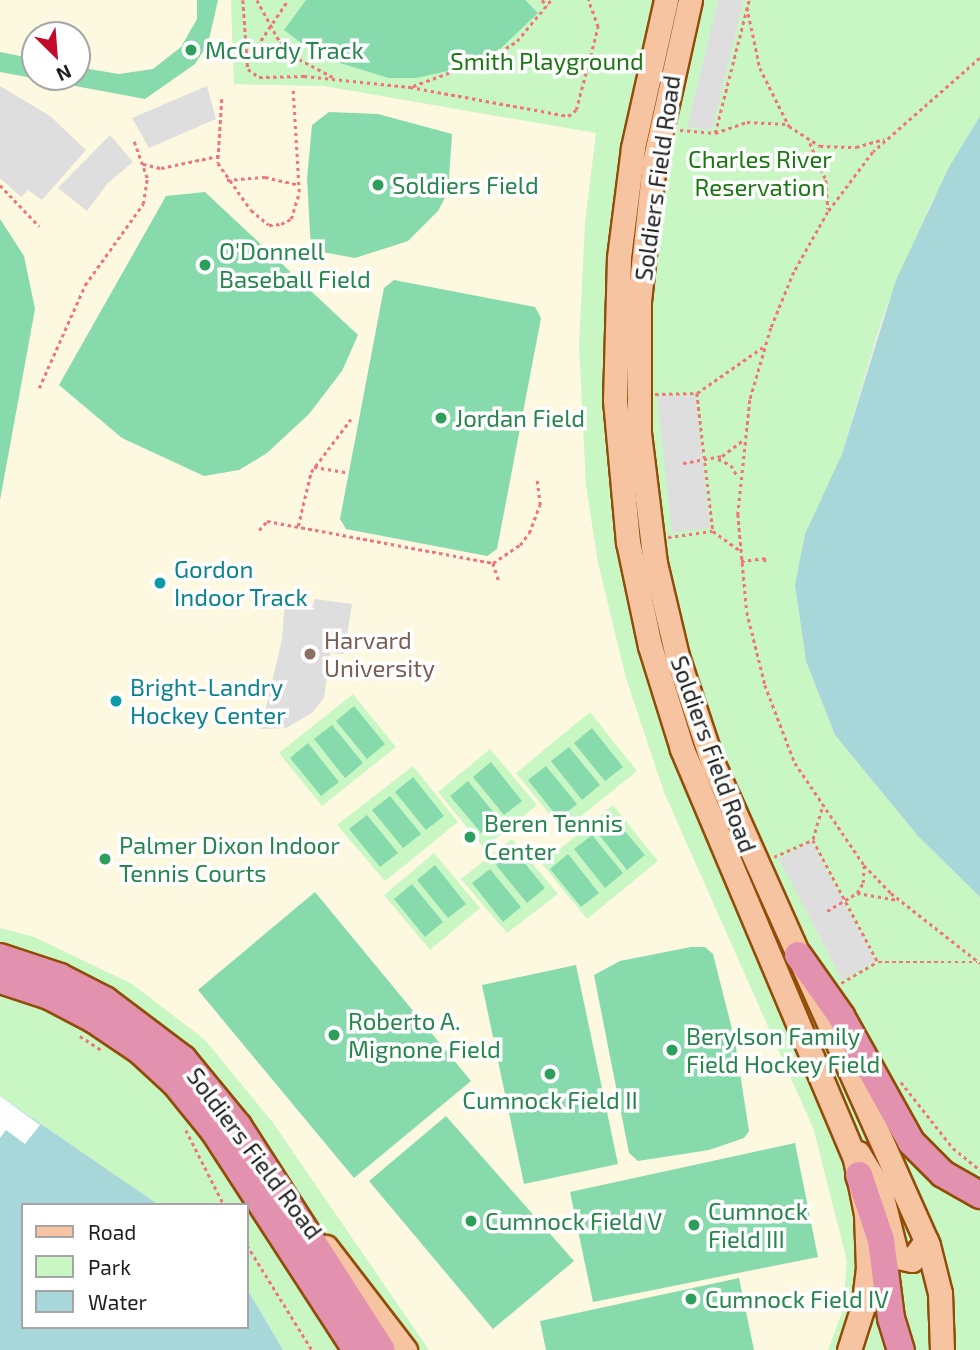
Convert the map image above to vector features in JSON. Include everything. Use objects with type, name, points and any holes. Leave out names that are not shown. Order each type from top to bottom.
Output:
[{"type":"highway","points":[[798,955],[841,1016],[911,1142],[943,1174],[980,1195]]},
{"type":"highway","name":"Soldiers Field Road","points":[[0,957],[83,988],[164,1042],[224,1106],[284,1198]]},
{"type":"highway","name":"Soldiers Field Road","points":[[0,980],[49,996],[93,1019],[133,1046],[175,1083],[214,1131],[356,1350]]},
{"type":"highway","points":[[859,1175],[881,1240],[891,1318],[901,1350]]},
{"type":"highway","points":[[284,1198],[382,1350]]},
{"type":"main road","name":"Soldiers Field Road","points":[[667,0],[633,148],[618,270],[615,400],[628,541],[650,646],[682,749],[848,1139],[859,1175],[868,1278],[849,1350]]},
{"type":"main road","name":"Soldiers Field Road","points":[[690,0],[660,128],[643,256],[637,368],[646,500],[669,625],[694,711],[723,790],[926,1241],[940,1293],[942,1350]]},
{"type":"main road","points":[[848,1139],[880,1189],[897,1257],[912,1260],[926,1241]]},
{"type":"main road","name":"Soldiers Field Road","points":[[284,1198],[354,1279],[405,1350]]},
{"type":"path","points":[[243,0],[248,69],[259,77],[336,79],[410,87],[573,114],[598,27],[588,0]]},
{"type":"path","points":[[257,0],[270,26],[299,59],[336,79]]},
{"type":"path","points":[[247,59],[288,0]]},
{"type":"path","points":[[542,0],[548,6]]},
{"type":"path","points":[[410,87],[443,79],[494,56],[517,41],[551,0]]},
{"type":"path","points":[[715,133],[749,0]]},
{"type":"path","points":[[747,7],[760,68],[789,126],[810,143],[826,180],[828,212]]},
{"type":"path","points":[[979,963],[903,902],[864,865],[822,809],[795,763],[772,709],[747,612],[740,551],[739,479],[743,440],[765,345],[794,272],[828,212],[888,137],[980,58]]},
{"type":"path","points":[[222,99],[218,156],[227,180],[269,225],[290,219],[299,186],[293,90]]},
{"type":"path","points":[[677,130],[715,133],[756,121],[789,126]]},
{"type":"path","points":[[810,143],[844,148],[888,137]]},
{"type":"path","points":[[38,388],[85,285],[143,204],[148,178],[133,139]]},
{"type":"path","points":[[144,164],[162,169],[218,156]]},
{"type":"path","points":[[227,180],[265,177],[299,186]]},
{"type":"path","points":[[0,184],[39,226]]},
{"type":"path","points":[[655,394],[697,393],[765,345]]},
{"type":"path","points":[[697,393],[713,531]]},
{"type":"path","points":[[298,526],[314,467],[351,419]]},
{"type":"path","points":[[715,459],[743,440]]},
{"type":"path","points":[[683,463],[715,459],[731,465],[739,479]]},
{"type":"path","points":[[314,467],[347,472]]},
{"type":"path","points":[[259,530],[267,520],[493,563],[508,555],[529,533],[540,505],[537,480]]},
{"type":"path","points":[[668,537],[713,531],[740,551]]},
{"type":"path","points":[[741,561],[765,558],[765,562]]},
{"type":"path","points":[[493,563],[499,582]]},
{"type":"path","points":[[822,809],[813,839],[878,962]]},
{"type":"path","points":[[770,857],[813,839]]},
{"type":"path","points":[[827,911],[857,893],[863,883],[864,865]]},
{"type":"path","points":[[857,893],[889,896],[903,902]]},
{"type":"path","points":[[843,989],[841,983],[878,962],[979,963]]},
{"type":"path","points":[[72,1030],[95,1049],[110,1052]]},
{"type":"path","points":[[896,1075],[953,1148],[980,1170]]},
{"type":"path","points":[[183,1124],[223,1203]]},
{"type":"path","points":[[248,1247],[312,1350]]},
{"type":"shaded area","name":"Harvard University","points":[[0,0],[231,0],[234,84],[324,86],[596,133],[585,224],[582,401],[586,485],[598,562],[626,678],[664,792],[814,1130],[847,1261],[843,1310],[828,1350],[429,1350],[273,1123],[205,1040],[132,984],[34,937],[0,928]]},
{"type":"shaded area","points":[[718,0],[744,0],[712,130],[687,127]]},
{"type":"shaded area","points":[[0,86],[50,116],[86,150],[42,200],[28,190],[21,197],[0,178]]},
{"type":"shaded area","points":[[207,86],[216,119],[149,148],[132,118]]},
{"type":"shaded area","points":[[110,135],[133,162],[108,183],[87,211],[58,188]]},
{"type":"shaded area","points":[[657,396],[695,396],[710,528],[672,533]]},
{"type":"shaded area","points":[[315,599],[352,604],[344,654],[330,653],[324,698],[312,713],[286,728],[261,729],[282,639],[285,602],[312,607]]},
{"type":"shaded area","points":[[811,842],[875,961],[842,980],[779,859]]},
{"type":"green space","name":"McCurdy Track","points":[[197,0],[218,0],[208,44],[195,64],[145,99],[91,89],[91,69],[119,74],[153,69],[181,47],[197,19]]},
{"type":"green space","name":"Charles River Reservation","points":[[231,0],[980,0],[980,116],[930,205],[881,320],[842,454],[805,534],[795,585],[806,661],[835,735],[918,836],[980,897],[980,1350],[828,1350],[843,1310],[847,1261],[814,1130],[664,792],[626,678],[598,562],[586,485],[579,346],[585,224],[596,133],[324,86],[234,84]]},
{"type":"green space","points":[[306,0],[525,0],[538,13],[500,49],[462,68],[416,78],[389,78],[320,57],[284,30]]},
{"type":"green space","name":"McCurdy Track","points":[[0,52],[21,56],[21,76],[0,72]]},
{"type":"green space","name":"Soldiers Field","points":[[329,112],[378,114],[452,134],[448,192],[438,211],[408,241],[355,258],[311,250],[307,178],[312,125]]},
{"type":"green space","name":"O'Donnell Baseball Field","points":[[205,192],[358,335],[342,371],[309,414],[267,453],[239,470],[204,476],[122,438],[59,385],[166,196]]},
{"type":"green space","points":[[0,219],[24,256],[35,309],[0,500]]},
{"type":"green space","name":"Jordan Field","points":[[394,280],[535,307],[541,318],[497,549],[487,556],[346,529],[340,519],[384,288]]},
{"type":"green space","points":[[353,694],[396,747],[322,806],[279,753]]},
{"type":"green space","points":[[354,706],[385,744],[367,759],[336,721]]},
{"type":"green space","points":[[590,712],[637,771],[563,831],[516,773]]},
{"type":"green space","points":[[332,725],[363,763],[345,778],[314,739]]},
{"type":"green space","points":[[592,728],[623,767],[605,781],[574,743]]},
{"type":"green space","points":[[308,743],[339,782],[321,796],[290,758]]},
{"type":"green space","points":[[569,747],[600,785],[582,800],[551,761]]},
{"type":"green space","points":[[490,749],[537,805],[484,848],[438,792]]},
{"type":"green space","points":[[491,762],[522,801],[504,815],[473,777]]},
{"type":"green space","points":[[413,766],[458,822],[385,881],[337,825]]},
{"type":"green space","points":[[546,766],[577,804],[559,819],[528,780]]},
{"type":"green space","points":[[413,777],[444,816],[426,830],[395,792]]},
{"type":"green space","points":[[468,781],[499,819],[482,834],[450,796]]},
{"type":"green space","points":[[390,796],[421,834],[403,848],[372,810]]},
{"type":"green space","points":[[613,805],[658,861],[587,919],[542,864]]},
{"type":"green space","points":[[367,815],[398,853],[380,867],[349,829]]},
{"type":"green space","points":[[613,817],[645,855],[627,870],[596,831]]},
{"type":"green space","points":[[592,835],[623,873],[605,888],[574,849]]},
{"type":"green space","points":[[512,839],[558,894],[507,933],[461,879]]},
{"type":"green space","points":[[514,850],[545,888],[527,903],[496,865]]},
{"type":"green space","points":[[434,853],[480,908],[430,950],[384,895]]},
{"type":"green space","points":[[568,854],[599,893],[581,907],[550,869]]},
{"type":"green space","points":[[435,865],[466,904],[448,918],[417,880]]},
{"type":"green space","points":[[490,869],[521,907],[503,922],[472,883]]},
{"type":"green space","points":[[412,884],[443,922],[425,937],[394,899]]},
{"type":"green space","name":"Roberto A. Mignone Field","points":[[315,892],[471,1081],[354,1178],[198,990]]},
{"type":"green space","points":[[0,928],[34,937],[132,984],[205,1040],[273,1123],[429,1350],[283,1350],[248,1291],[248,1203],[156,1203],[0,1096]]},
{"type":"green space","name":"Berylson Family Field Hockey Field","points":[[691,947],[705,947],[713,954],[735,1041],[749,1131],[744,1138],[709,1150],[638,1161],[629,1153],[594,975],[620,961]]},
{"type":"green space","name":"Cumnock Field II","points":[[576,965],[618,1164],[524,1184],[482,985]]},
{"type":"green space","name":"Cumnock Field V","points":[[446,1116],[574,1261],[493,1329],[369,1181]]},
{"type":"green space","name":"Cumnock Field III","points":[[795,1143],[818,1257],[593,1302],[570,1192]]},
{"type":"green space","name":"Cumnock Field IV","points":[[739,1278],[754,1350],[546,1350],[540,1321]]},
{"type":"water","points":[[980,116],[980,897],[918,836],[835,735],[806,661],[795,585],[805,534],[842,454],[896,280],[949,167]]},
{"type":"water","points":[[0,1096],[156,1203],[21,1203],[21,1329],[248,1329],[248,1291],[283,1350],[0,1350]]},
{"type":"pier","points":[[0,1096],[40,1125],[25,1144],[6,1130],[0,1138]]},
{"type":"place","name":"McCurdy Track","points":[[191,50]]},
{"type":"place","name":"Soldiers Field","points":[[378,185]]},
{"type":"place","name":"O'Donnell Baseball Field","points":[[205,265]]},
{"type":"place","name":"Jordan Field","points":[[441,418]]},
{"type":"place","name":"Gordon Indoor Track","points":[[160,583]]},
{"type":"place","name":"Harvard University","points":[[310,654]]},
{"type":"place","name":"Bright-Landry Hockey Center","points":[[116,701]]},
{"type":"place","name":"Beren Tennis Center","points":[[470,837]]},
{"type":"place","name":"Palmer Dixon Indoor Tennis Courts","points":[[105,859]]},
{"type":"place","name":"Roberto A. Mignone Field","points":[[334,1035]]},
{"type":"place","name":"Berylson Family Field Hockey Field","points":[[672,1050]]},
{"type":"place","name":"Cumnock Field II","points":[[550,1074]]},
{"type":"place","name":"Cumnock Field V","points":[[471,1221]]},
{"type":"place","name":"Cumnock Field III","points":[[694,1225]]},
{"type":"place","name":"Cumnock Field IV","points":[[691,1299]]},
{"type":"park label","name":"Smith Playground","points":[[547,61]]}]
